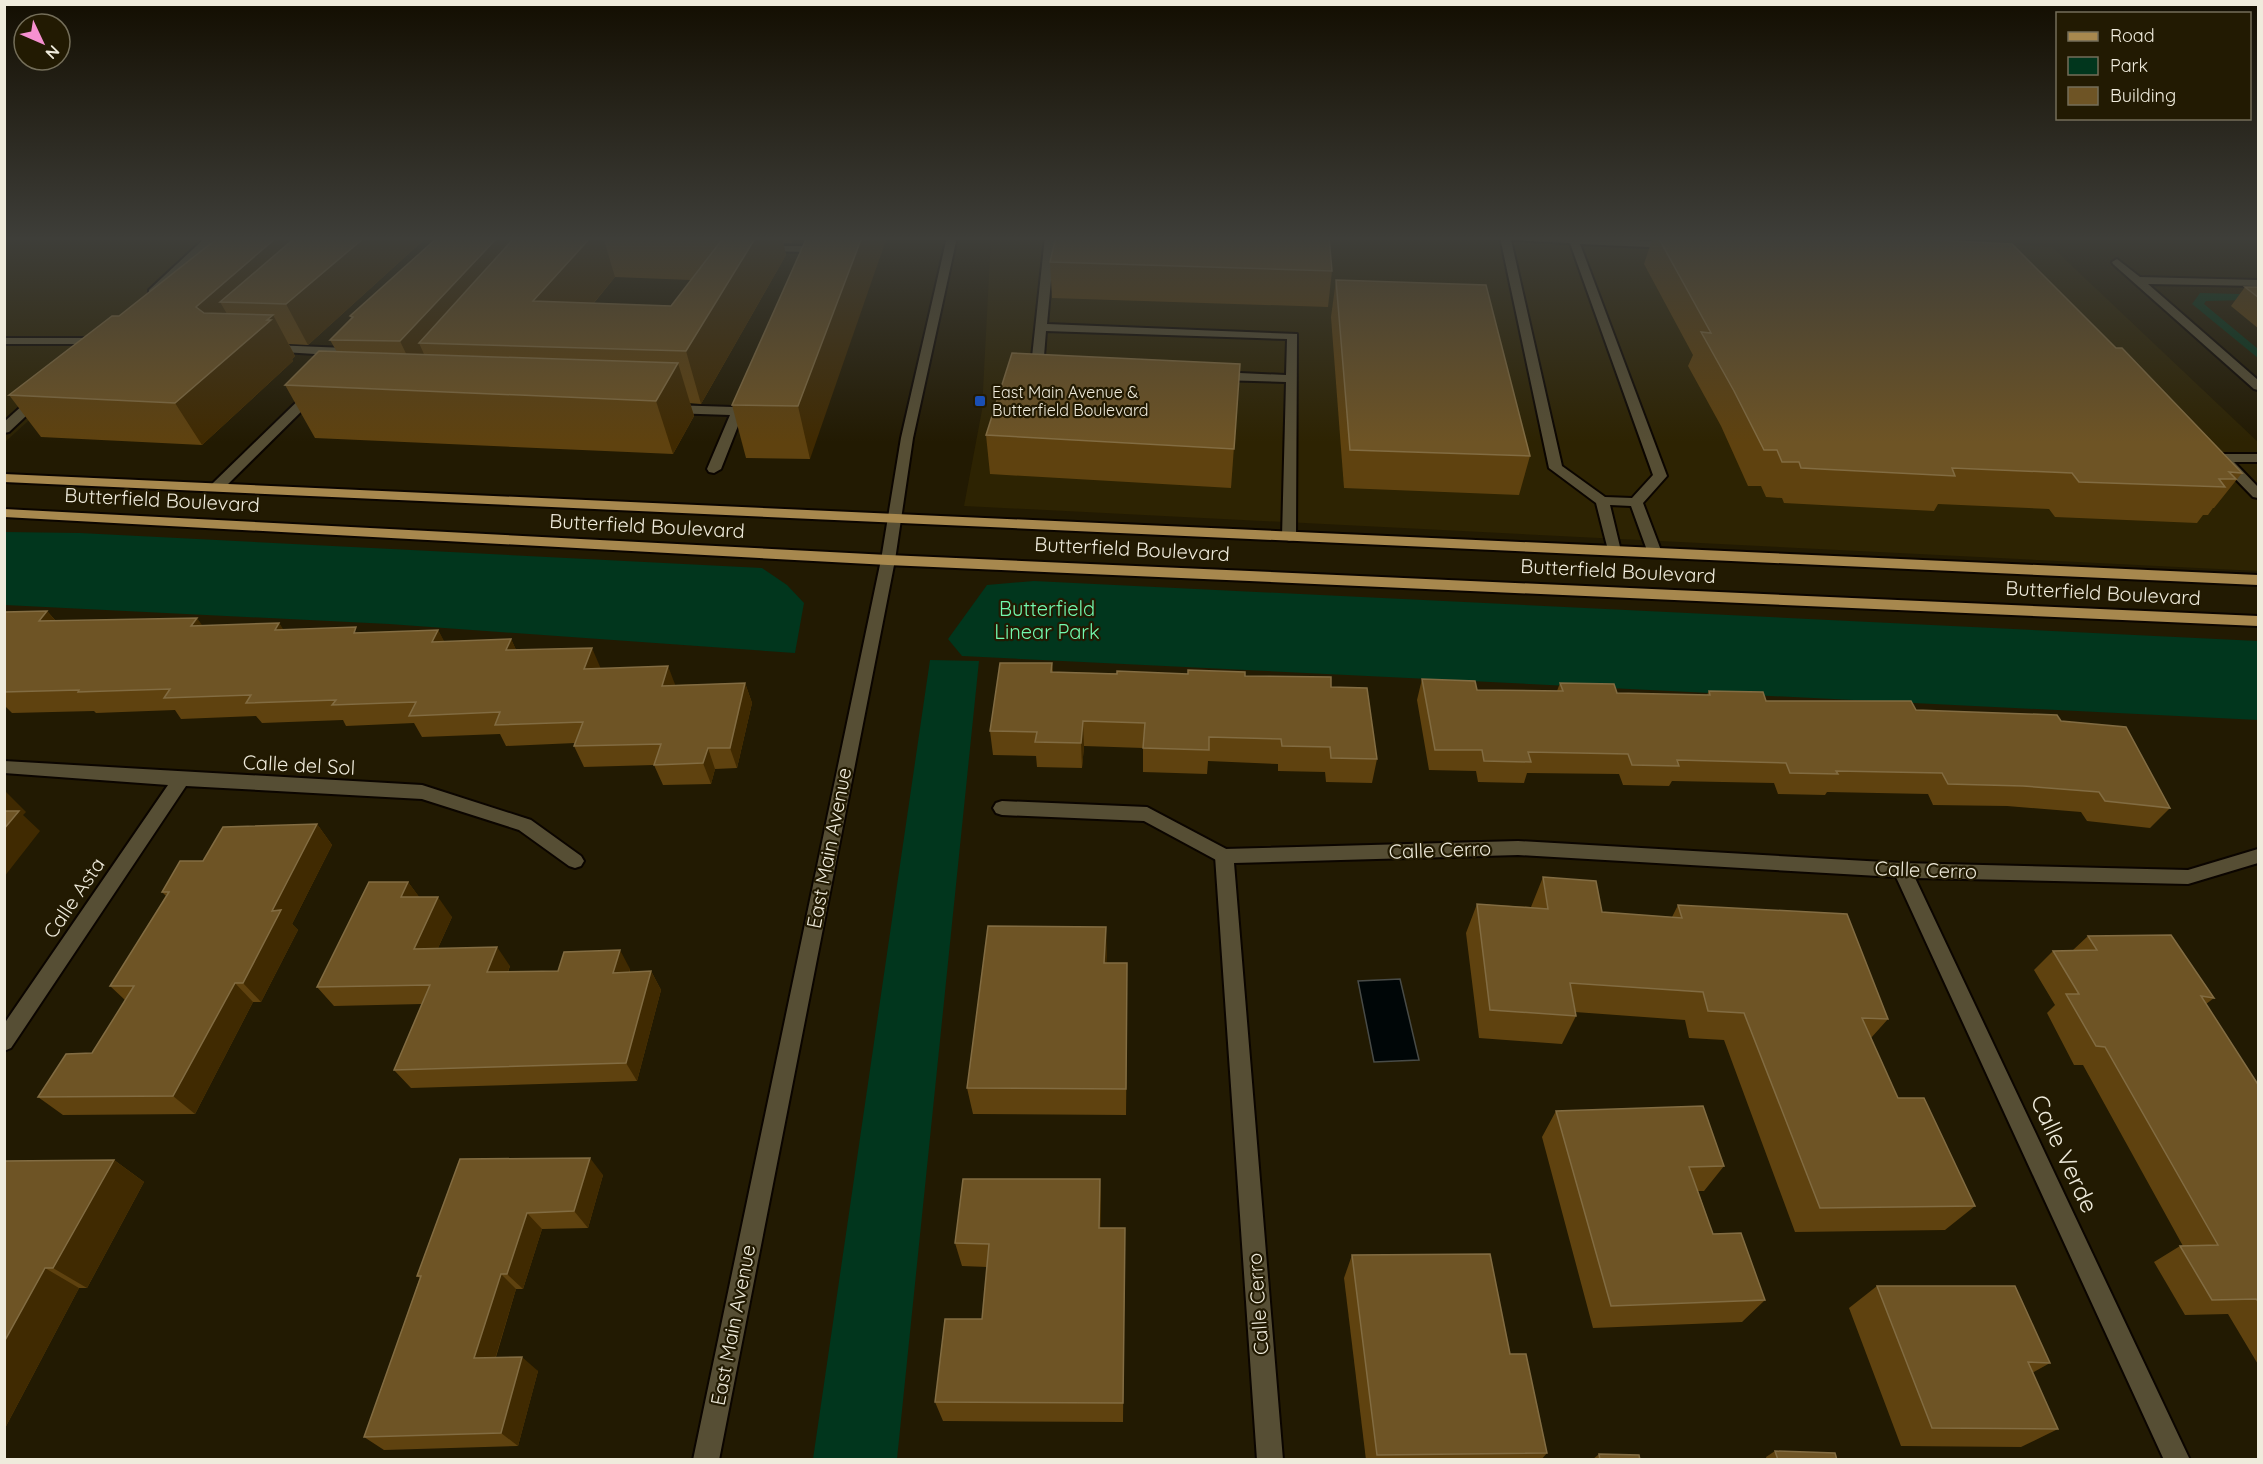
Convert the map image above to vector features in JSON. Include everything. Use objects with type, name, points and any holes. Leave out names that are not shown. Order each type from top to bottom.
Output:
[{"type":"main road","name":"Butterfield Boulevard","points":[[4,478],[2259,580]]},
{"type":"main road","name":"Butterfield Boulevard","points":[[4,513],[888,560],[2259,621]]},
{"type":"street","name":"East Main Avenue","points":[[706,1460],[888,560],[892,518],[937,305]]},
{"type":"street","points":[[1042,305],[1038,357],[1050,366],[1068,369]]},
{"type":"street","points":[[1520,305],[1556,468],[1602,501],[1636,502],[1660,476],[1598,305]]},
{"type":"street","points":[[2167,305],[2259,386]]},
{"type":"street","points":[[1040,327],[1293,336],[1288,537]]},
{"type":"street","points":[[4,341],[104,337],[82,357]]},
{"type":"street","points":[[264,349],[342,356]]},
{"type":"street","points":[[1209,376],[1292,379]]},
{"type":"street","points":[[218,487],[311,396],[325,378]]},
{"type":"street","points":[[4,429],[48,389]]},
{"type":"street","points":[[714,469],[747,390]]},
{"type":"street","points":[[311,396],[329,397]]},
{"type":"street","points":[[652,408],[738,411]]},
{"type":"street","points":[[2211,446],[2259,494]]},
{"type":"street","points":[[2223,458],[2259,459]]},
{"type":"street","points":[[1602,501],[1614,551]]},
{"type":"street","points":[[1636,502],[1655,553]]},
{"type":"street","name":"Calle del Sol","points":[[4,767],[422,792],[525,825],[575,861]]},
{"type":"street","name":"Calle Asta","points":[[4,1042],[181,779]]},
{"type":"street","points":[[1002,808],[1148,814],[1224,856]]},
{"type":"street","name":"Calle Cerro","points":[[1270,1460],[1224,856],[1518,848],[1902,870],[2188,877],[2259,856]]},
{"type":"street","name":"Calle Verde","points":[[1902,870],[2176,1460]]},
{"type":"shaded area","points":[[5,305],[155,305],[5,442]]},
{"type":"shaded area","points":[[987,305],[2114,305],[2258,442],[2258,571],[964,506],[982,410]]},
{"type":"shaded area","points":[[1400,979],[1419,1060],[1374,1062],[1358,981]]},
{"type":"green space","points":[[2194,305],[2206,305],[2258,349],[2258,358]]},
{"type":"green space","points":[[5,532],[80,533],[762,568],[787,585],[804,603],[795,653],[389,624],[5,605]]},
{"type":"green space","name":"Butterfield Linear Park","points":[[1034,581],[2258,641],[2258,720],[962,656],[948,639],[987,585]]},
{"type":"green space","points":[[930,660],[979,661],[897,1459],[813,1459]]},
{"type":"building","points":[[133,305],[198,305],[196,307],[204,313],[273,315],[267,320],[271,320],[175,403],[9,395],[112,316],[119,316]]},
{"type":"building","points":[[362,305],[434,305],[400,341],[330,340],[353,317],[350,316]]},
{"type":"building","points":[[453,305],[714,305],[686,351],[419,343]]},
{"type":"building","points":[[776,305],[836,305],[798,406],[732,405]]},
{"type":"building","points":[[1338,305],[1491,305],[1530,456],[1350,450]]},
{"type":"building","points":[[1696,305],[2073,305],[2116,348],[2122,348],[2242,473],[2229,472],[2236,479],[2219,479],[2225,487],[2079,482],[2072,473],[1952,468],[1955,476],[1801,468],[1799,462],[1782,462],[1777,450],[1764,450],[1701,332],[1711,333]]},
{"type":"building","points":[[319,351],[678,363],[656,401],[285,385]]},
{"type":"building","points":[[1012,353],[1240,364],[1234,449],[986,435]]},
{"type":"building","points":[[47,611],[39,621],[197,618],[191,626],[279,623],[275,630],[356,627],[354,633],[438,630],[432,642],[511,639],[506,650],[592,648],[584,669],[668,666],[662,686],[745,683],[730,748],[708,748],[703,763],[654,765],[661,744],[574,746],[583,722],[495,725],[500,712],[409,716],[416,702],[332,705],[336,700],[246,703],[251,695],[164,698],[170,689],[4,692],[4,612]]},
{"type":"building","points":[[1000,663],[1052,663],[1051,672],[1117,674],[1117,671],[1188,674],[1188,670],[1245,672],[1245,676],[1331,677],[1331,687],[1367,688],[1377,759],[1331,758],[1330,747],[1282,746],[1281,739],[1209,737],[1209,750],[1143,748],[1145,723],[1083,721],[1081,743],[1035,742],[1037,732],[990,731]]},
{"type":"building","points":[[1422,679],[1475,681],[1477,690],[1563,691],[1560,683],[1614,684],[1617,693],[1710,695],[1709,691],[1763,692],[1766,701],[1911,701],[1916,710],[2057,715],[2061,721],[2126,727],[2170,808],[2105,801],[2099,792],[2023,786],[1948,784],[1942,773],[1836,771],[1838,774],[1790,773],[1786,763],[1677,760],[1679,766],[1632,765],[1628,754],[1528,752],[1531,762],[1484,761],[1482,750],[1435,750]]},
{"type":"building","points":[[4,811],[19,811],[4,829]]},
{"type":"building","points":[[317,824],[272,911],[281,910],[243,983],[235,983],[173,1096],[38,1097],[66,1054],[92,1053],[134,986],[110,986],[169,892],[162,892],[180,861],[203,861],[223,827]]},
{"type":"building","points":[[1543,877],[1596,881],[1602,912],[1682,918],[1678,905],[1847,914],[1888,1019],[1862,1018],[1898,1098],[1924,1098],[1975,1206],[1820,1208],[1744,1013],[1708,1011],[1703,992],[1570,983],[1576,1016],[1490,1010],[1477,904],[1548,909]]},
{"type":"building","points":[[369,882],[408,882],[401,897],[438,897],[414,949],[497,947],[487,972],[558,971],[564,952],[620,950],[613,973],[651,971],[626,1063],[394,1070],[430,985],[317,987]]},
{"type":"building","points":[[988,926],[1106,927],[1104,963],[1127,963],[1126,1089],[967,1088]]},
{"type":"building","points":[[2171,935],[2214,998],[2201,996],[2259,1086],[2259,1302],[2256,1299],[2212,1300],[2180,1246],[2218,1245],[2105,1047],[2096,1046],[2066,994],[2079,994],[2053,951],[2097,950],[2088,936]]},
{"type":"building","points":[[1703,1106],[1724,1166],[1689,1167],[1713,1234],[1741,1233],[1765,1300],[1611,1306],[1556,1111]]},
{"type":"building","points":[[590,1158],[574,1211],[527,1213],[507,1274],[501,1274],[474,1358],[522,1357],[501,1433],[364,1437],[421,1276],[417,1276],[460,1159]]},
{"type":"building","points":[[114,1160],[53,1268],[45,1268],[4,1342],[4,1161]]},
{"type":"building","points":[[963,1179],[1100,1179],[1099,1228],[1125,1228],[1123,1403],[935,1402],[945,1319],[982,1319],[989,1244],[955,1243]]},
{"type":"building","points":[[1490,1254],[1510,1354],[1526,1354],[1547,1453],[1377,1455],[1352,1255]]},
{"type":"building","points":[[1877,1286],[2015,1286],[2050,1363],[2028,1362],[2058,1429],[1932,1428]]},
{"type":"building","points":[[1775,1451],[1835,1453],[1837,1460],[1778,1460]]},
{"type":"building","points":[[1599,1454],[1639,1455],[1640,1460],[1600,1460]]},
{"type":"place","name":"East Main Avenue & Butterfield Boulevard","points":[[980,401]]}]
